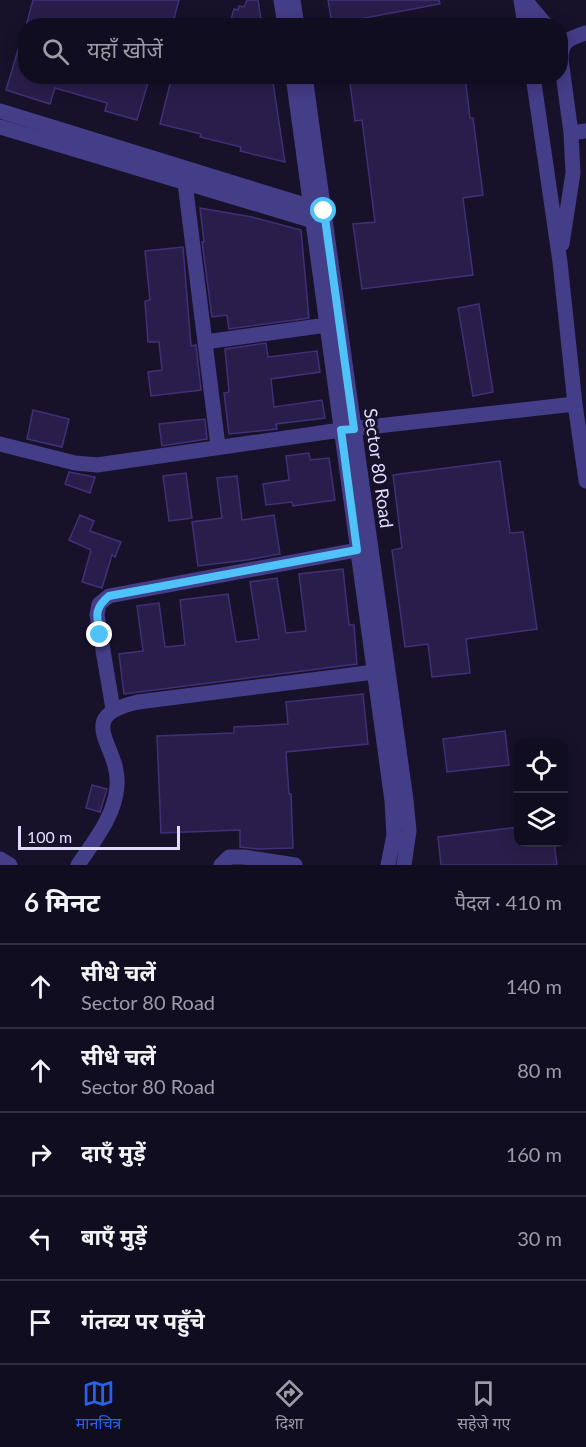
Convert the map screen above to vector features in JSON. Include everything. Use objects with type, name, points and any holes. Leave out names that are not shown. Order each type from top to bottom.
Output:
[{"type":"street","points":[[281,0],[284,18]]},
{"type":"street","points":[[293,0],[296,18]]},
{"type":"street","points":[[523,0],[524,18]]},
{"type":"street","points":[[523,0],[540,18]]},
{"type":"street","points":[[568,38],[586,33]]},
{"type":"street","name":"Sector 80 Road","points":[[294,84],[318,216],[381,671],[394,835],[388,865]]},
{"type":"street","name":"Sector 80 Road","points":[[306,84],[327,325],[347,430],[357,550],[409,831],[404,865]]},
{"type":"street","points":[[534,84],[560,262],[575,404],[583,435],[586,481]]},
{"type":"street","points":[[560,262],[579,167],[579,132],[567,84]]},
{"type":"street","points":[[0,111],[318,216]]},
{"type":"street","points":[[0,127],[185,183],[318,216]]},
{"type":"street","points":[[185,183],[218,446]]},
{"type":"street","points":[[205,342],[327,325]]},
{"type":"street","points":[[0,444],[75,463],[97,465],[218,446],[575,404]]},
{"type":"street","points":[[113,709],[97,615],[99,604],[109,596],[357,550]]},
{"type":"street","points":[[78,865],[111,814],[118,785],[103,728],[104,720],[113,709],[138,702],[381,671]]},
{"type":"street","points":[[221,865],[229,857],[237,857],[295,865]]},
{"type":"street","points":[[0,859],[10,865]]},
{"type":"building","points":[[33,0],[179,0],[174,18],[28,18]]},
{"type":"building","points":[[247,0],[258,0],[261,18],[231,18],[234,9],[238,10],[239,6],[244,7]]},
{"type":"building","points":[[328,0],[439,0],[440,4],[364,18],[331,18]]},
{"type":"building","points":[[18,50],[18,84],[148,84],[137,120],[105,111],[107,103],[55,88],[50,104],[6,90]]},
{"type":"building","points":[[170,84],[273,84],[285,162],[240,151],[241,147],[160,124]]},
{"type":"building","points":[[350,84],[466,84],[470,118],[473,118],[483,195],[463,198],[473,275],[362,289],[353,224],[375,222],[362,120],[355,121]]},
{"type":"building","points":[[200,208],[252,217],[301,230],[309,318],[229,329],[227,315],[212,317]]},
{"type":"building","points":[[183,247],[191,346],[196,345],[201,390],[151,396],[148,372],[162,370],[159,342],[148,342],[145,301],[150,300],[145,251]]},
{"type":"building","points":[[479,304],[493,392],[473,396],[458,308]]},
{"type":"building","points":[[266,343],[268,357],[317,351],[320,372],[271,379],[274,407],[322,400],[325,418],[276,424],[277,429],[229,434],[224,393],[229,392],[225,349]]},
{"type":"building","points":[[33,410],[69,419],[62,447],[27,439]]},
{"type":"building","points":[[205,419],[207,439],[162,446],[159,424]]},
{"type":"building","points":[[309,453],[310,460],[329,458],[335,500],[293,506],[292,502],[266,505],[263,484],[289,480],[286,456]]},
{"type":"building","points":[[500,461],[510,533],[523,532],[537,629],[466,639],[470,673],[432,677],[428,644],[405,647],[392,550],[402,548],[393,475]]},
{"type":"building","points":[[69,472],[95,477],[90,493],[65,484]]},
{"type":"building","points":[[186,473],[192,518],[169,521],[163,476]]},
{"type":"building","points":[[237,476],[242,520],[274,515],[280,554],[198,566],[192,522],[222,518],[217,478]]},
{"type":"building","points":[[80,515],[94,521],[90,531],[121,542],[115,557],[112,555],[102,588],[82,582],[91,550],[69,540]]},
{"type":"building","points":[[343,569],[349,625],[354,625],[357,664],[124,694],[119,654],[143,651],[137,606],[159,603],[165,647],[185,645],[180,600],[228,594],[236,642],[259,639],[250,582],[277,578],[286,633],[306,631],[299,574]]},
{"type":"building","points":[[363,694],[368,744],[286,752],[289,794],[291,794],[293,848],[240,847],[240,830],[161,833],[157,736],[234,733],[234,727],[288,724],[286,702]]},
{"type":"building","points":[[505,731],[509,765],[447,772],[443,739]]},
{"type":"building","points":[[92,785],[107,789],[100,812],[86,808]]},
{"type":"building","points":[[514,828],[514,847],[555,847],[557,865],[441,865],[438,837]]},
{"type":"route","points":[[100,635],[97,615],[99,604],[109,596],[357,550],[341,430],[354,429],[324,211]]}]
